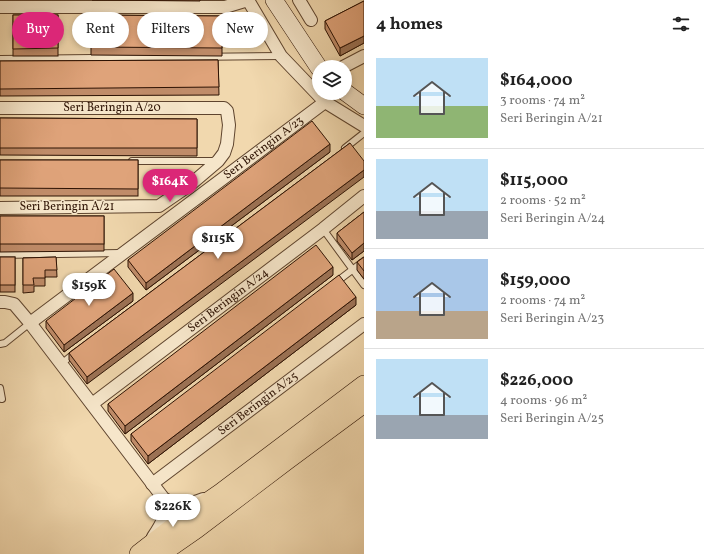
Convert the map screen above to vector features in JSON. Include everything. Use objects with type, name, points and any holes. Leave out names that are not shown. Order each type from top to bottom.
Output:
[{"type":"main road","points":[[149,552],[189,515],[221,493],[364,386]]},
{"type":"main road","points":[[149,552],[196,529],[364,403]]},
{"type":"street","points":[[4,5],[83,4],[225,7],[248,0],[281,56],[325,102],[364,126]]},
{"type":"street","points":[[274,0],[314,60]]},
{"type":"street","points":[[299,0],[311,20]]},
{"type":"street","points":[[352,62],[364,56]]},
{"type":"street","points":[[352,97],[364,106]]},
{"type":"street","name":"Seri Beringin A/23","points":[[30,323],[325,102]]},
{"type":"street","name":"Seri Beringin A/20","points":[[0,108],[224,108],[227,111],[229,124],[227,144],[224,153],[218,160]]},
{"type":"street","name":"Seri Beringin A/21","points":[[0,208],[159,206],[191,184],[218,160]]},
{"type":"street","name":"Seri Beringin A/24","points":[[92,404],[323,229],[364,196]]},
{"type":"street","points":[[0,302],[14,304],[30,323],[92,404],[125,442],[152,484],[164,499],[181,504],[190,504],[221,493]]},
{"type":"street","name":"Seri Beringin A/25","points":[[152,484],[364,324]]},
{"type":"street","points":[[149,552],[164,518],[164,499]]},
{"type":"lane","points":[[0,59],[281,56]]},
{"type":"lane","points":[[339,153],[364,134]]},
{"type":"lane","points":[[124,160],[218,160]]},
{"type":"lane","points":[[323,229],[364,285]]},
{"type":"lane","points":[[0,255],[123,253]]},
{"type":"lane","points":[[328,288],[364,261]]},
{"type":"lane","points":[[0,344],[4,343],[30,323]]},
{"type":"lane","points":[[61,364],[80,349]]},
{"type":"lane","points":[[0,388],[2,399]]},
{"type":"building","points":[[364,1],[364,36],[340,48],[325,21]]},
{"type":"building","points":[[129,15],[137,15],[137,47],[129,47]]},
{"type":"building","points":[[204,16],[212,16],[212,48],[204,48]]},
{"type":"building","points":[[13,48],[58,48],[13,49]]},
{"type":"building","points":[[218,60],[219,87],[0,89],[0,61]]},
{"type":"building","points":[[0,118],[197,119],[197,148],[0,148]]},
{"type":"building","points":[[312,121],[330,144],[146,283],[128,260]]},
{"type":"building","points":[[350,143],[364,161],[364,170],[87,377],[69,353]]},
{"type":"building","points":[[0,160],[138,160],[138,189],[0,188]]},
{"type":"building","points":[[364,212],[364,243],[352,253],[337,233]]},
{"type":"building","points":[[0,216],[104,216],[104,244],[0,244]]},
{"type":"building","points":[[316,245],[333,267],[125,426],[108,404]]},
{"type":"building","points":[[0,257],[15,257],[15,285],[0,285]]},
{"type":"building","points":[[56,257],[57,270],[45,270],[45,278],[33,278],[34,285],[23,285],[23,258]]},
{"type":"building","points":[[364,257],[364,271],[357,262]]},
{"type":"building","points":[[114,269],[133,293],[64,345],[46,321]]},
{"type":"building","points":[[339,275],[356,297],[148,456],[131,434]]}]
